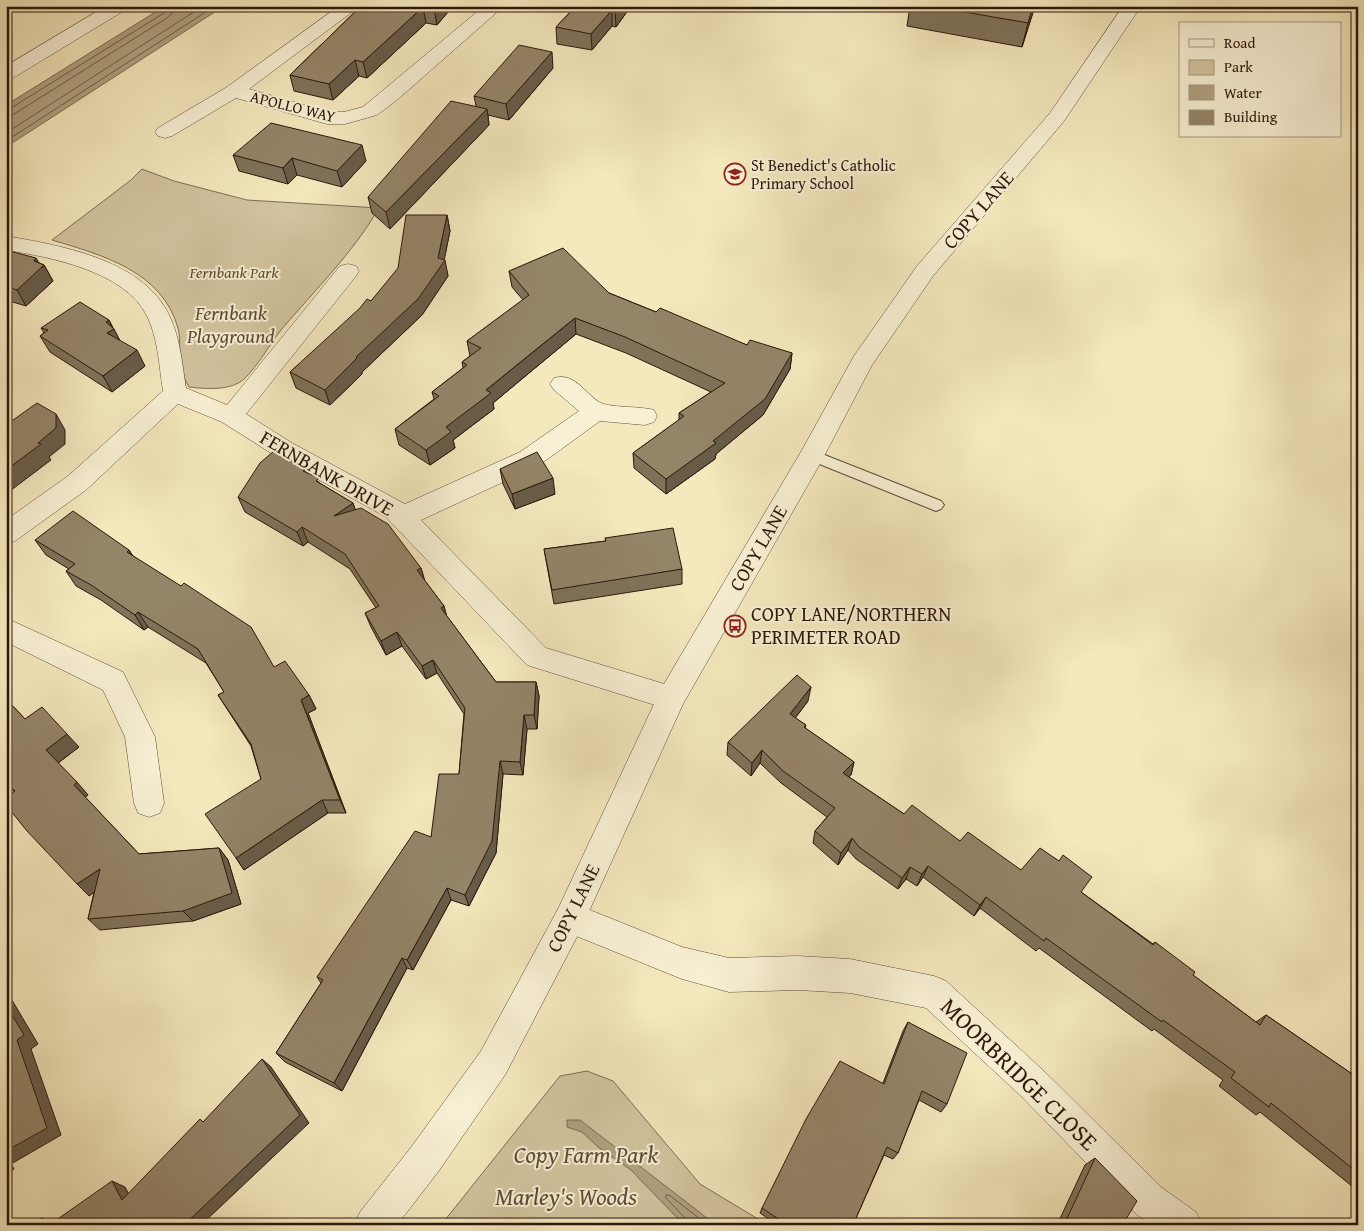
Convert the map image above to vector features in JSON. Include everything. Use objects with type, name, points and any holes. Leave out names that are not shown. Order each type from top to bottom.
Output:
[{"type":"street","points":[[6,74],[119,6]]},
{"type":"street","name":"APOLLO WAY","points":[[165,132],[234,91],[351,6]]},
{"type":"street","name":"COPY LANE","points":[[373,1225],[426,1159],[493,1064],[570,918],[671,698],[812,456],[862,362],[926,270],[1057,117],[1132,6]]},
{"type":"street","name":"APOLLO WAY","points":[[234,91],[327,118],[345,118],[370,111],[449,46],[503,7]]},
{"type":"street","points":[[6,243],[64,255],[102,269],[120,277],[147,299],[157,313],[168,350],[175,393],[77,483],[6,534]]},
{"type":"street","points":[[231,416],[348,272]]},
{"type":"street","points":[[562,384],[595,412],[645,416]]},
{"type":"street","name":"FERNBANK DRIVE","points":[[175,393],[231,416],[283,449],[395,510],[537,657],[671,698]]},
{"type":"street","points":[[402,517],[529,459],[595,412]]},
{"type":"street","points":[[6,629],[113,680],[140,737],[149,803]]},
{"type":"street","name":"MOORBRIDGE CLOSE","points":[[570,918],[682,963],[729,975],[798,974],[850,976],[934,993],[1033,1084],[1148,1200],[1183,1225]]},
{"type":"lane","points":[[812,456],[936,505]]},
{"type":"green space","name":"Fernbank Park","points":[[142,169],[174,181],[247,200],[379,208],[346,256],[281,330],[244,379],[232,386],[210,389],[189,387],[181,368],[178,328],[170,308],[159,292],[128,268],[110,259],[52,240],[131,180]]},
{"type":"green space","name":"Copy Farm Park","points":[[587,1071],[613,1081],[700,1184],[768,1225],[441,1225],[560,1076]]},
{"type":"water","points":[[165,6],[224,6],[6,147],[6,105]]},
{"type":"water","points":[[567,1120],[580,1120],[716,1225],[684,1225],[631,1170],[598,1147],[582,1132],[567,1127]]},
{"type":"building","points":[[361,6],[437,6],[434,9],[423,7],[363,62],[355,60],[329,84],[290,75]]},
{"type":"building","points":[[576,6],[619,6],[615,11],[612,10],[591,34],[556,27]]},
{"type":"building","points":[[930,6],[1033,6],[1028,23]]},
{"type":"building","points":[[519,45],[552,52],[506,104],[474,96]]},
{"type":"building","points":[[451,101],[487,109],[386,212],[368,197]]},
{"type":"building","points":[[271,123],[362,145],[337,171],[292,158],[283,168],[233,155]]},
{"type":"building","points":[[406,215],[447,215],[438,258],[445,260],[418,299],[356,357],[325,390],[290,372],[360,308],[367,299],[371,301],[398,268]]},
{"type":"building","points":[[563,248],[609,293],[656,312],[660,308],[747,345],[750,340],[792,353],[765,399],[713,441],[716,443],[666,479],[633,453],[684,416],[679,413],[725,383],[625,337],[575,318],[486,390],[491,393],[446,427],[451,432],[426,450],[395,429],[439,396],[432,392],[467,365],[462,362],[481,348],[467,341],[529,295],[509,271]]},
{"type":"building","points":[[6,250],[36,258],[34,261],[44,265],[17,290],[6,286]]},
{"type":"building","points":[[80,302],[109,320],[106,322],[114,329],[107,333],[137,350],[103,376],[40,336],[48,330],[41,328]]},
{"type":"building","points":[[37,403],[56,414],[56,428],[38,443],[41,444],[6,470],[6,425]]},
{"type":"building","points":[[274,451],[307,468],[303,471],[319,478],[316,481],[353,503],[334,516],[361,508],[388,524],[421,568],[417,570],[444,606],[441,608],[496,682],[536,682],[534,715],[524,715],[520,762],[500,761],[492,841],[465,895],[447,888],[407,960],[402,958],[334,1083],[276,1053],[323,980],[317,977],[415,831],[431,837],[439,774],[459,774],[465,708],[433,660],[422,666],[397,632],[381,641],[365,613],[379,606],[345,554],[302,527],[297,532],[238,497],[260,463]]},
{"type":"building","points":[[537,452],[553,478],[512,494],[500,469]]},
{"type":"building","points":[[73,511],[129,550],[127,552],[181,586],[184,583],[251,627],[274,667],[285,661],[309,695],[301,700],[340,800],[322,800],[236,858],[205,814],[261,779],[251,744],[218,695],[224,692],[198,649],[138,612],[135,615],[91,585],[66,571],[75,564],[35,540]]},
{"type":"building","points":[[673,528],[682,569],[552,590],[544,549],[606,541],[605,538]]},
{"type":"building","points":[[797,675],[811,687],[790,714],[806,725],[804,727],[854,762],[843,773],[904,814],[912,805],[960,841],[968,832],[1021,870],[1040,848],[1059,861],[1063,855],[1092,877],[1081,892],[1153,945],[1155,942],[1195,972],[1193,975],[1260,1025],[1266,1015],[1358,1078],[1358,1173],[1271,1103],[1269,1107],[1231,1078],[1235,1072],[1046,938],[1044,941],[986,897],[980,905],[928,866],[922,874],[910,867],[902,878],[859,847],[852,838],[841,853],[815,831],[835,808],[783,771],[762,750],[752,763],[728,742]]},
{"type":"building","points":[[6,699],[25,719],[42,707],[67,734],[46,750],[77,782],[74,785],[139,854],[219,848],[232,893],[183,911],[88,919],[100,869],[77,884],[27,831],[6,805],[6,797],[15,791],[6,783]]},
{"type":"building","points":[[6,1005],[24,1035],[17,1040],[47,1128],[6,1151]]},
{"type":"building","points":[[908,1022],[967,1053],[947,1104],[922,1091],[898,1153],[887,1147],[853,1225],[787,1225],[762,1208],[806,1119],[840,1061],[884,1084]]},
{"type":"building","points":[[262,1059],[300,1115],[184,1225],[32,1225],[42,1218],[52,1223],[112,1181],[122,1200],[200,1119],[203,1122]]},
{"type":"building","points":[[1095,1158],[1137,1201],[1124,1225],[1064,1225]]},
{"type":"place","name":"St Benedict's Catholic Primary School","points":[[735,174]]},
{"type":"place","name":"COPY LANE/NORTHERN PERIMETER ROAD","points":[[735,626]]},
{"type":"park label","name":"Fernbank Playground","points":[[231,324]]},
{"type":"park label","name":"Marley's Woods","points":[[566,1197]]}]
